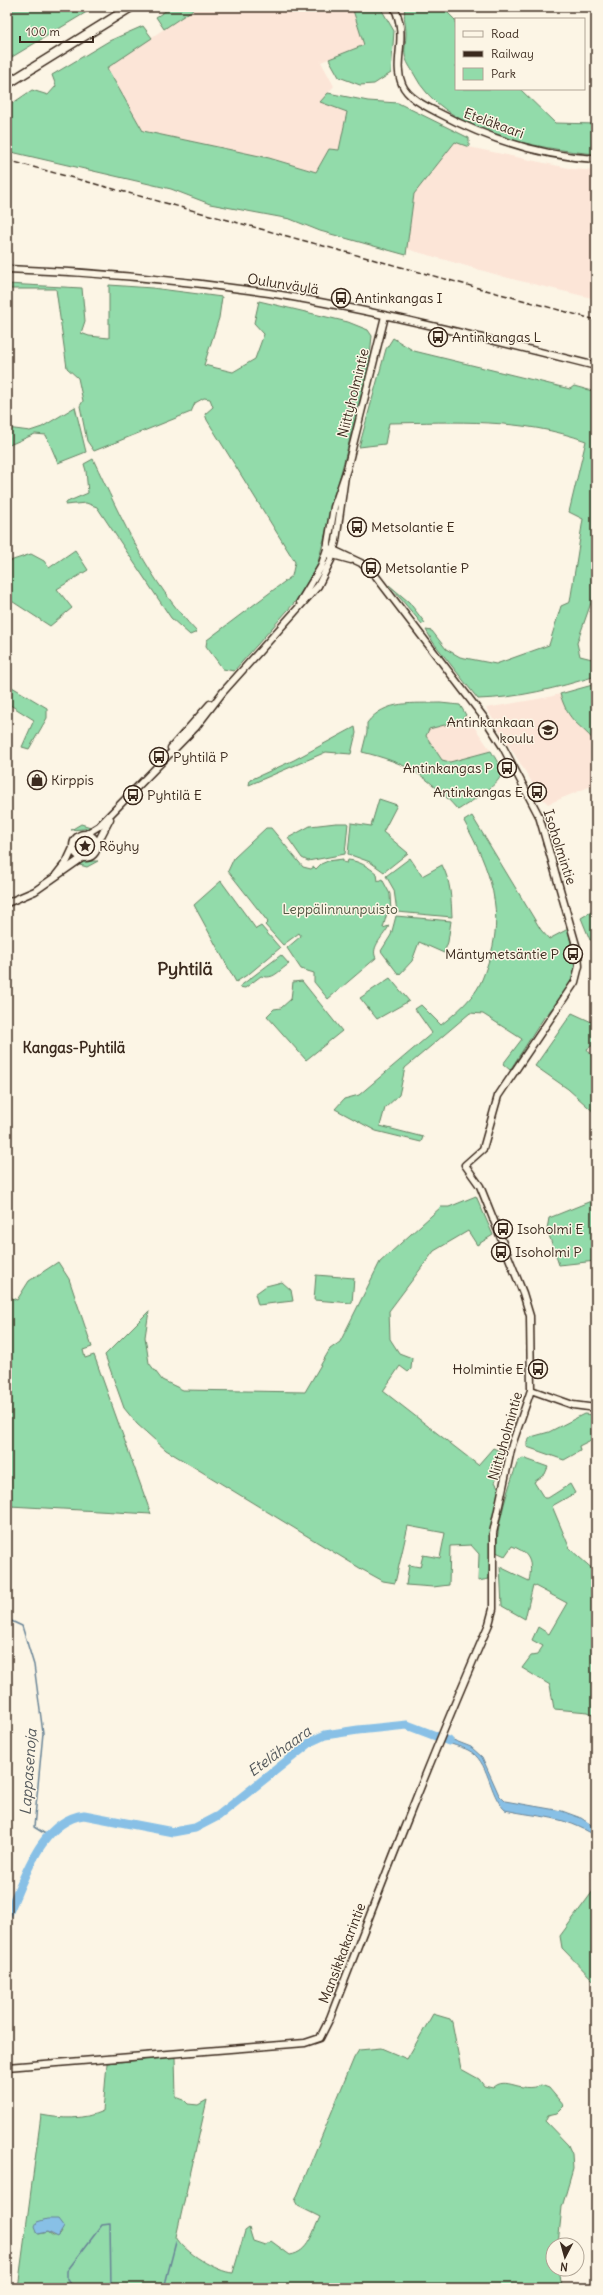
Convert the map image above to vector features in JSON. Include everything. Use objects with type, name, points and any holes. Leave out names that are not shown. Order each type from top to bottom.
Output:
[{"type":"highway","points":[[7,84],[131,7]]},
{"type":"street","name":"Eteläkaari","points":[[394,7],[402,31],[400,80],[404,89],[412,96],[453,121],[508,142],[564,156],[596,159]]},
{"type":"street","name":"Oulunväylä","points":[[7,269],[132,277],[223,287],[313,301],[385,316],[596,366]]},
{"type":"street","name":"Niittyholmintie","points":[[86,834],[99,826],[162,760],[188,727],[223,692],[318,586],[330,551],[334,507],[345,476],[385,316]]},
{"type":"street","name":"Isoholmintie","points":[[330,551],[355,560],[375,575],[485,719],[503,747],[539,816],[578,952],[579,966],[575,982],[498,1096],[483,1149],[466,1165]]},
{"type":"street","points":[[7,902],[32,893],[52,880],[75,861],[93,855],[115,809]]},
{"type":"street","points":[[52,880],[67,861],[76,837],[86,834],[93,837],[97,844]]},
{"type":"street","points":[[73,848],[76,854],[82,858]]},
{"type":"street","name":"Niittyholmintie","points":[[466,1165],[480,1186],[530,1316],[531,1390],[512,1445],[493,1533],[494,1583]]},
{"type":"street","points":[[531,1390],[573,1405],[596,1408]]},
{"type":"street","name":"Mansikkakarintie","points":[[7,2067],[305,2043],[320,2038],[330,2018],[438,1740],[489,1624],[493,1609],[494,1583]]},
{"type":"shaded area","points":[[197,7],[352,7],[364,45],[321,62],[334,86],[320,102],[347,112],[339,150],[329,149],[316,172],[269,158],[143,131],[107,67]]},
{"type":"shaded area","points":[[455,142],[469,147],[573,169],[596,171],[596,299],[512,279],[407,249],[414,194]]},
{"type":"shaded area","name":"Antinkankaan koulu","points":[[596,684],[596,784],[548,804],[541,797],[486,708],[549,697]]},
{"type":"shaded area","points":[[466,715],[491,751],[450,762],[442,760],[426,736],[429,729],[460,721]]},
{"type":"green space","points":[[7,7],[95,7],[7,60]]},
{"type":"green space","points":[[172,7],[197,7],[164,29],[156,17]]},
{"type":"green space","points":[[352,7],[380,7],[394,31],[391,73],[374,84],[360,85],[339,77],[329,59],[364,45]]},
{"type":"green space","points":[[405,7],[445,7],[444,9],[455,20],[455,90],[521,90],[555,123],[596,124],[596,154],[572,152],[520,142],[494,134],[469,123],[446,110],[428,94],[406,60]]},
{"type":"green space","points":[[143,26],[152,38],[107,68],[143,131],[269,158],[316,172],[329,149],[339,150],[347,112],[320,102],[328,93],[368,101],[398,103],[469,138],[469,147],[455,142],[414,194],[406,255],[320,231],[290,219],[210,204],[171,189],[7,151],[7,107],[32,90],[48,95],[56,86],[52,75],[109,41]]},
{"type":"green space","points":[[7,284],[82,288],[85,321],[81,333],[89,336],[109,338],[109,285],[152,288],[222,297],[219,318],[204,365],[233,372],[255,359],[264,334],[254,323],[259,301],[348,322],[368,330],[372,336],[369,365],[317,566],[295,602],[234,671],[223,669],[206,646],[207,640],[292,576],[295,562],[207,420],[205,414],[213,407],[210,399],[204,398],[195,403],[191,412],[94,451],[87,441],[80,406],[83,401],[78,378],[67,368],[56,289],[7,289]]},
{"type":"green space","points":[[393,338],[414,351],[570,389],[574,386],[596,392],[596,597],[593,597],[577,643],[580,656],[596,660],[596,676],[538,692],[508,697],[478,699],[433,642],[426,630],[432,631],[446,649],[460,657],[496,664],[549,645],[561,606],[570,602],[583,519],[569,512],[586,441],[538,428],[513,425],[464,422],[389,423],[385,444],[359,447],[386,349]]},
{"type":"green space","points":[[75,407],[86,452],[58,463],[46,435],[35,434],[7,446],[7,428],[30,431],[42,427]]},
{"type":"green space","points":[[93,459],[126,528],[151,572],[180,613],[197,632],[190,635],[171,618],[97,507],[86,503],[65,505],[67,502],[88,493],[84,464]]},
{"type":"green space","points":[[75,550],[88,570],[57,589],[72,608],[50,626],[7,598],[7,562],[31,554],[44,561],[49,568]]},
{"type":"green space","points":[[389,585],[409,602],[425,623],[422,624]]},
{"type":"green space","points":[[7,684],[47,708],[47,718],[29,749],[22,747],[34,720],[7,703]]},
{"type":"green space","points":[[596,684],[596,743],[567,712],[560,694]]},
{"type":"green space","points":[[440,703],[460,705],[466,715],[460,721],[429,729],[426,736],[442,760],[450,762],[491,751],[498,762],[501,771],[499,778],[489,789],[458,810],[426,779],[415,772],[392,761],[362,752],[367,732],[367,723],[374,715],[391,706],[400,704]]},
{"type":"green space","points":[[355,727],[356,733],[351,754],[326,752],[249,785],[250,780],[294,760]]},
{"type":"green space","points":[[379,799],[397,805],[383,832],[408,853],[384,872],[370,862],[348,854],[351,823],[371,826]]},
{"type":"green space","points":[[472,816],[541,930],[549,939],[568,929],[575,962],[573,977],[560,1000],[545,1016],[510,1070],[503,1064],[522,1039],[483,1014],[470,1013],[405,1068],[399,1095],[385,1108],[380,1126],[423,1137],[421,1142],[376,1131],[335,1109],[344,1099],[359,1095],[432,1033],[415,1009],[421,1005],[441,1025],[469,1000],[481,982],[493,947],[496,928],[495,909],[493,892],[488,874],[464,821]]},
{"type":"green space","points":[[348,823],[345,854],[308,861],[302,858],[288,838],[310,826]]},
{"type":"green space","points":[[81,824],[94,828],[71,830]]},
{"type":"green space","name":"Leppälinnunpuisto","points":[[266,828],[271,828],[303,867],[311,869],[314,867],[316,869],[321,864],[328,861],[343,859],[343,862],[347,863],[348,860],[360,863],[377,874],[378,881],[382,879],[390,894],[391,913],[387,913],[383,928],[389,926],[376,946],[376,958],[328,999],[314,982],[314,973],[301,969],[287,948],[301,936],[299,933],[283,945],[265,925],[268,922],[228,871],[234,858]]},
{"type":"green space","points":[[410,858],[422,876],[442,865],[449,884],[452,917],[397,912],[394,890],[386,876]]},
{"type":"green space","points":[[85,861],[98,861],[87,867],[76,864]]},
{"type":"green space","points":[[221,881],[256,929],[261,926],[280,948],[250,973],[236,982],[194,905]]},
{"type":"green space","points":[[596,909],[596,939],[590,940],[581,918]]},
{"type":"green space","points":[[396,916],[451,921],[448,942],[444,953],[419,942],[412,961],[399,975],[381,951],[391,935]]},
{"type":"green space","points":[[281,955],[289,964],[279,972],[269,977],[261,976],[245,988],[239,987]]},
{"type":"green space","points":[[390,978],[409,1001],[377,1019],[360,998]]},
{"type":"green space","points":[[302,981],[342,1031],[306,1060],[267,1016],[274,1009],[281,1008],[291,999],[293,982]]},
{"type":"green space","points":[[572,1013],[596,1024],[596,1043],[587,1049],[596,1062],[596,1114],[568,1089],[535,1066]]},
{"type":"green space","points":[[476,1196],[493,1235],[477,1245],[468,1231],[434,1251],[389,1311],[390,1339],[399,1353],[412,1358],[411,1369],[408,1372],[400,1366],[383,1391],[478,1465],[493,1448],[504,1453],[495,1482],[499,1489],[491,1525],[489,1579],[478,1581],[479,1554],[471,1545],[450,1546],[449,1585],[433,1587],[406,1585],[409,1565],[420,1567],[423,1555],[440,1558],[445,1533],[408,1526],[395,1583],[383,1581],[166,1450],[137,1424],[124,1408],[105,1355],[149,1311],[145,1337],[149,1363],[162,1380],[183,1390],[305,1392],[330,1349],[340,1342],[380,1262],[441,1207],[449,1207]]},
{"type":"green space","points":[[596,1199],[596,1261],[559,1265],[547,1229],[549,1218]]},
{"type":"green space","points":[[58,1262],[69,1279],[92,1347],[83,1350],[85,1358],[94,1355],[151,1514],[10,1506],[7,1554],[7,1296],[17,1300],[29,1281]]},
{"type":"green space","points":[[316,1275],[354,1278],[352,1303],[314,1300]]},
{"type":"green space","points":[[282,1282],[291,1290],[293,1301],[258,1305],[255,1294],[266,1286]]},
{"type":"green space","points":[[584,1414],[596,1415],[596,1440],[589,1441],[579,1446],[580,1451],[564,1460],[527,1447],[527,1442],[531,1437],[549,1432]]},
{"type":"green space","points":[[523,1458],[548,1467],[545,1474],[534,1482],[544,1498],[548,1498],[570,1484],[575,1493],[552,1506],[570,1549],[596,1572],[596,1716],[588,1712],[554,1709],[550,1685],[522,1668],[531,1656],[537,1655],[543,1646],[532,1640],[538,1627],[549,1634],[567,1603],[533,1585],[525,1619],[502,1606],[500,1567],[529,1581],[531,1568],[529,1559],[526,1555],[512,1546],[505,1556],[496,1552],[501,1517],[507,1495],[518,1461]]},
{"type":"green space","points":[[596,1887],[596,1983],[562,1948],[560,1936]]},
{"type":"green space","points":[[433,2014],[450,2019],[452,2022],[461,2069],[479,2079],[484,2086],[493,2088],[503,2083],[526,2087],[541,2085],[549,2088],[564,2106],[557,2113],[548,2115],[545,2121],[568,2145],[572,2154],[573,2169],[562,2207],[559,2237],[545,2237],[545,2277],[560,2277],[562,2288],[18,2288],[41,2115],[72,2118],[88,2116],[103,2111],[107,2063],[175,2057],[176,2097],[184,2100],[188,2104],[198,2105],[207,2100],[176,2237],[180,2243],[193,2255],[218,2269],[233,2273],[245,2231],[249,2228],[253,2241],[265,2245],[271,2241],[290,2255],[302,2250],[306,2246],[320,2217],[298,2206],[295,2201],[354,2058],[359,2050],[381,2048],[407,2059]],"holes":[[[44,2220],[62,2232],[60,2235],[53,2236],[48,2232],[39,2234],[40,2223]]]},
{"type":"water","points":[[443,1736],[471,1747],[482,1757],[499,1795],[505,1801],[562,1811],[581,1818],[596,1828],[596,1836],[573,1824],[552,1818],[505,1810],[495,1795],[481,1762],[468,1750],[441,1740]]},
{"type":"water","points":[[47,2219],[58,2219],[64,2227],[58,2237],[48,2232],[38,2234],[35,2226],[37,2222]]},
{"type":"waterway","name":"Lappasenoja","points":[[7,1619],[22,1626],[34,1665],[43,1733],[34,1827],[47,1835]]},
{"type":"waterway","name":"Etelähaara","points":[[7,1916],[35,1854],[56,1828],[69,1820],[84,1815],[173,1832],[195,1828],[218,1816],[312,1741],[325,1735],[407,1725],[449,1741]]},
{"type":"waterway","points":[[74,2288],[67,2280],[67,2271],[102,2225],[110,2224],[111,2288]]},
{"type":"waterway","points":[[164,2288],[176,2242]]},
{"type":"railway","points":[[7,160],[596,320]]},
{"type":"place","name":"Antinkangas I","points":[[341,298]]},
{"type":"place","name":"Antinkangas L","points":[[438,337]]},
{"type":"place","name":"Metsolantie E","points":[[357,527]]},
{"type":"place","name":"Metsolantie P","points":[[371,568]]},
{"type":"place","name":"Antinkankaan koulu","points":[[548,730]]},
{"type":"place","name":"Pyhtilä P","points":[[159,757]]},
{"type":"place","name":"Antinkangas P","points":[[507,768]]},
{"type":"place","name":"Kirppis","points":[[37,780]]},
{"type":"place","name":"Antinkangas E","points":[[537,792]]},
{"type":"place","name":"Pyhtilä E","points":[[133,795]]},
{"type":"place","name":"Röyhy","points":[[85,846]]},
{"type":"place","name":"Mäntymetsäntie P","points":[[573,954]]},
{"type":"place","name":"Isoholmi E","points":[[503,1229]]},
{"type":"place","name":"Isoholmi P","points":[[501,1252]]},
{"type":"place","name":"Holmintie E","points":[[538,1369]]},
{"type":"district","name":"Pyhtilä","points":[[185,968]]},
{"type":"district","name":"Kangas-Pyhtilä","points":[[74,1047]]}]
